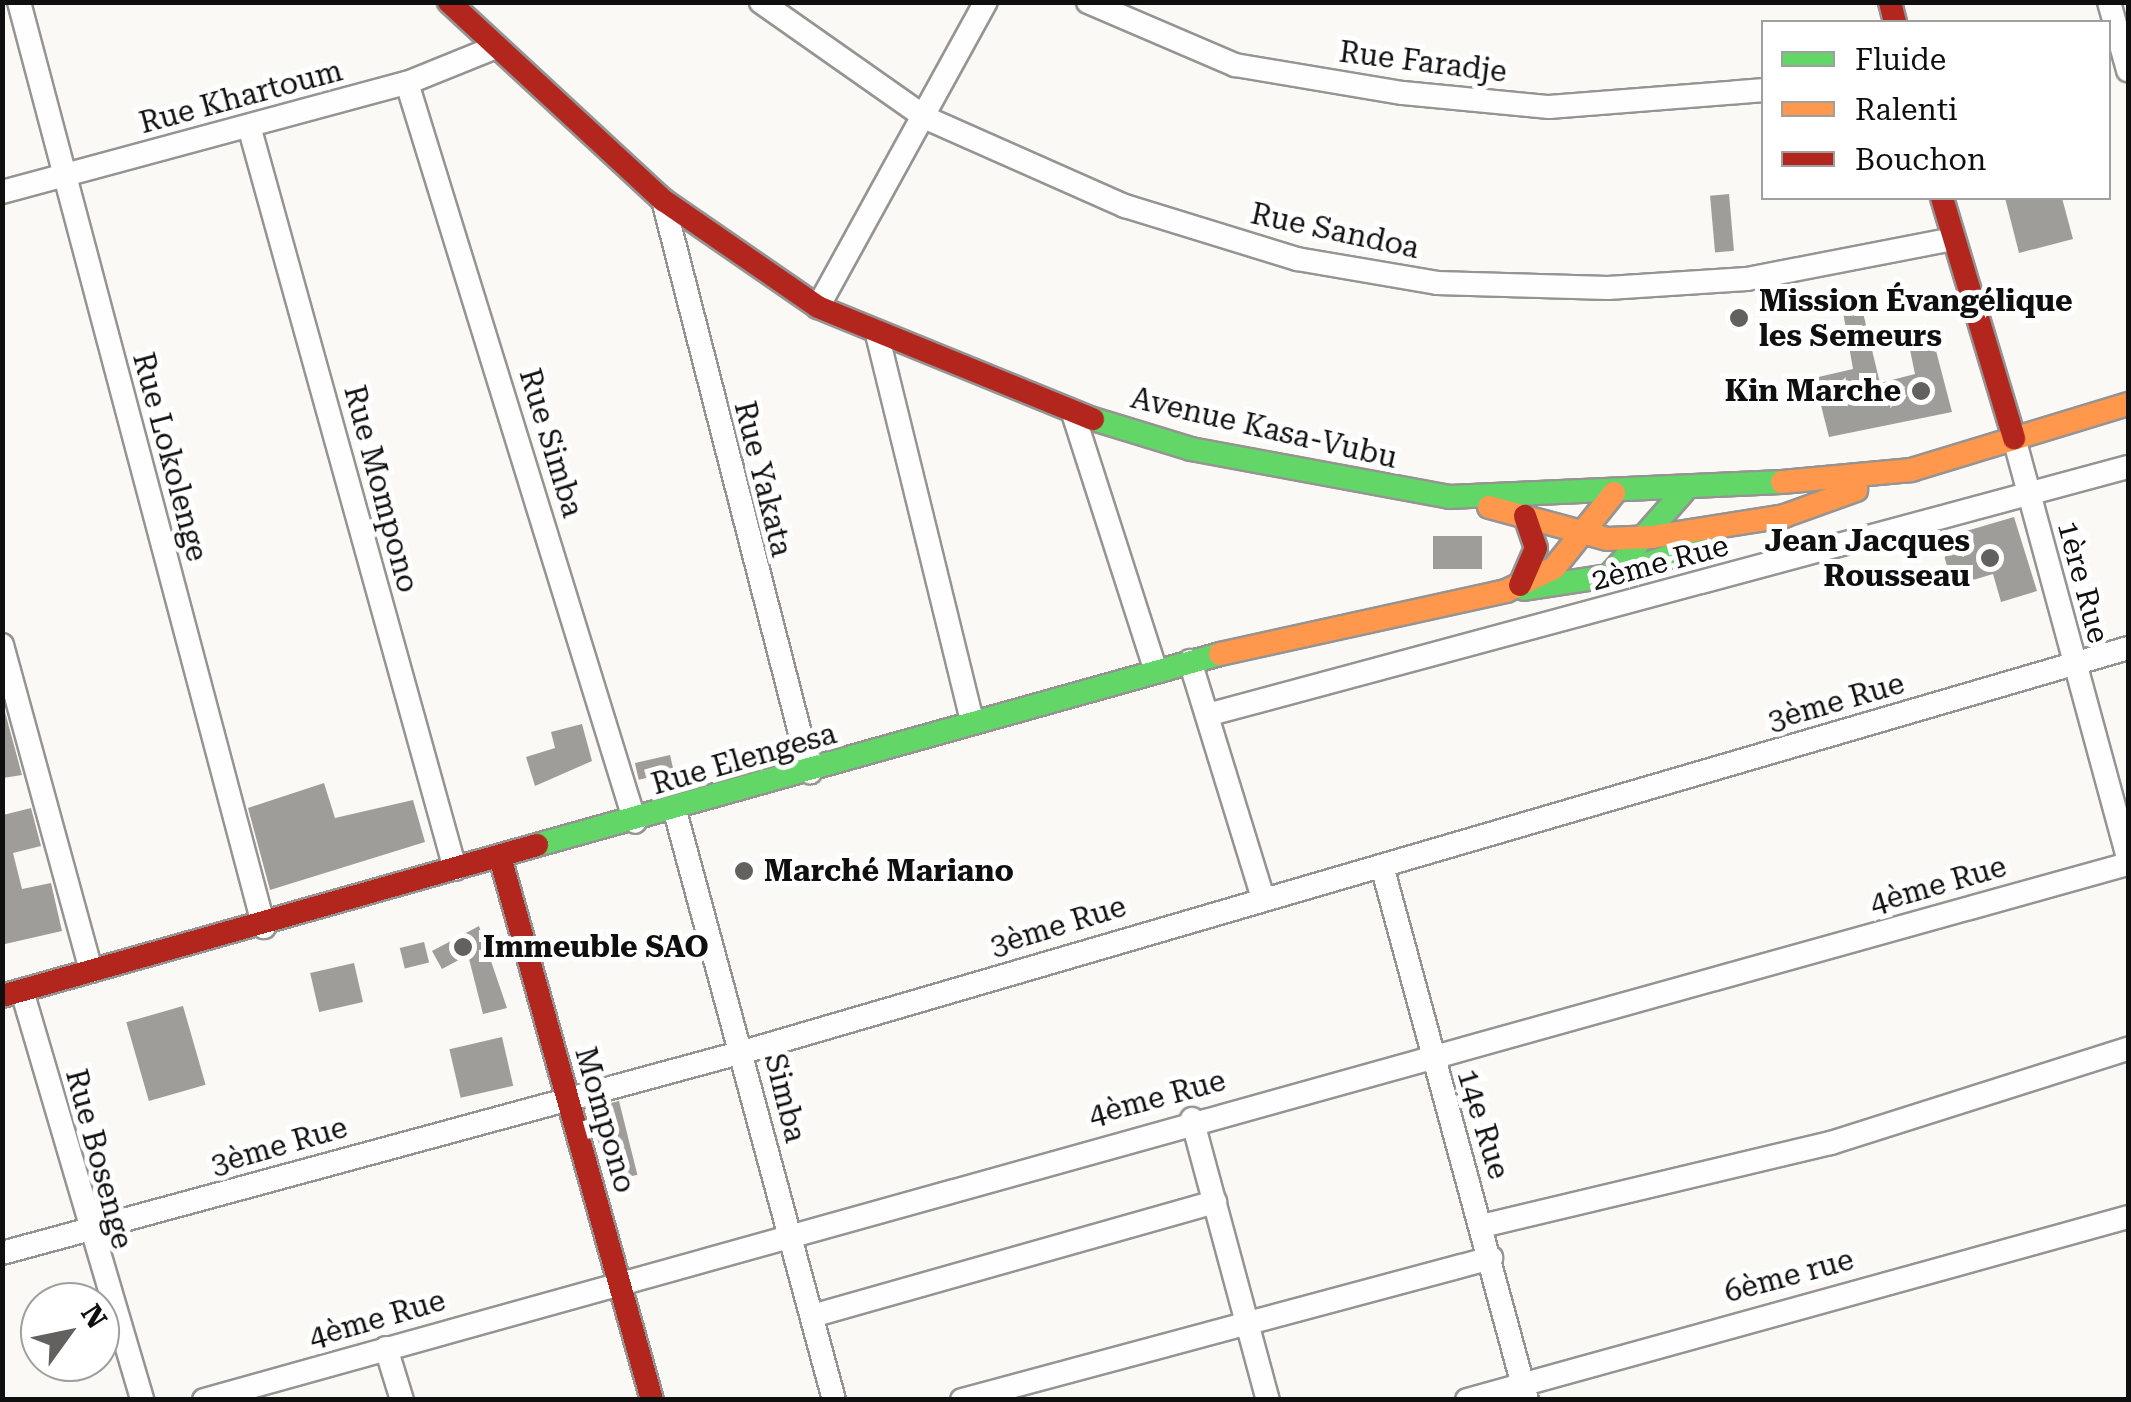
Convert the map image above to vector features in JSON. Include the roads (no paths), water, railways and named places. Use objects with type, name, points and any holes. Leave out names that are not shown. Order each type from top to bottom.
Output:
[{"type":"street","name":"Rue Lokolenge","points":[[18,2],[264,927]]},
{"type":"street","name":"Avenue Kasa-Vubu","points":[[449,2],[491,49],[663,200],[818,307],[878,338],[1073,413],[1191,449],[1449,497],[1683,492],[1910,470],[2128,404]]},
{"type":"street","name":"Rue Sandoa","points":[[761,2],[926,118],[1124,206],[1297,259],[1438,283],[1746,279],[1953,239]]},
{"type":"street","points":[[818,307],[926,118],[986,2]]},
{"type":"street","name":"Rue Faradje","points":[[1088,2],[1235,64],[1403,93],[1549,107],[1761,90]]},
{"type":"street","points":[[2109,2],[2128,70]]},
{"type":"street","name":"Rue Khartoum","points":[[2,192],[407,83],[491,49]]},
{"type":"street","name":"Rue Simba","points":[[407,83],[635,822]]},
{"type":"street","name":"Rue Mompono","points":[[249,126],[455,869]]},
{"type":"street","name":"Rue Yakata","points":[[663,200],[810,772]]},
{"type":"street","points":[[1943,200],[2014,438]]},
{"type":"street","points":[[878,338],[972,720]]},
{"type":"street","points":[[1073,413],[1156,671]]},
{"type":"street","name":"1ère Rue","points":[[2014,438],[2128,860]]},
{"type":"street","name":"2ème Rue","points":[[1207,715],[2128,467]]},
{"type":"street","points":[[1513,588],[1609,576],[1910,470]]},
{"type":"street","points":[[1609,576],[1652,537],[1683,492]]},
{"type":"street","points":[[1513,588],[1554,568],[1614,493]]},
{"type":"street","points":[[1449,497],[1587,530],[1652,537],[1766,520]]},
{"type":"street","points":[[1513,588],[1536,548],[1525,516]]},
{"type":"street","name":"Rue Elengesa","points":[[12,993],[264,927],[455,869],[810,772],[972,720],[1190,661],[1513,588]]},
{"type":"street","points":[[2,646],[91,971]]},
{"type":"street","name":"3ème Rue","points":[[2,1253],[567,1096],[743,1052],[2128,648]]},
{"type":"street","points":[[1190,661],[1263,898]]},
{"type":"street","name":"Simba","points":[[675,811],[834,1400]]},
{"type":"street","name":"Mompono","points":[[500,857],[652,1400]]},
{"type":"street","name":"4ème Rue","points":[[204,1400],[620,1283],[786,1231],[1432,1057],[2128,860]]},
{"type":"street","name":"14e Rue","points":[[1382,866],[1525,1390]]},
{"type":"street","name":"Rue Bosenge","points":[[12,993],[142,1400]]},
{"type":"street","points":[[1482,1226],[1830,1143],[2128,1049]]},
{"type":"street","points":[[1192,1120],[1250,1327],[1260,1397]]},
{"type":"street","points":[[812,1316],[1215,1202]]},
{"type":"street","name":"6ème rue","points":[[1467,1400],[1525,1390],[2128,1217]]},
{"type":"street","points":[[962,1400],[1250,1327],[1492,1258]]},
{"type":"street","points":[[386,1348],[402,1400]]},
{"type":"place","name":"Mission Évangélique les Semeurs","points":[[1739,318]]},
{"type":"place","name":"Kin Marche","points":[[1921,391]]},
{"type":"place","name":"Jean Jacques Rousseau","points":[[1990,558]]},
{"type":"place","name":"Marché Mariano","points":[[744,871]]},
{"type":"place","name":"Immeuble SAO","points":[[463,947]]}]
